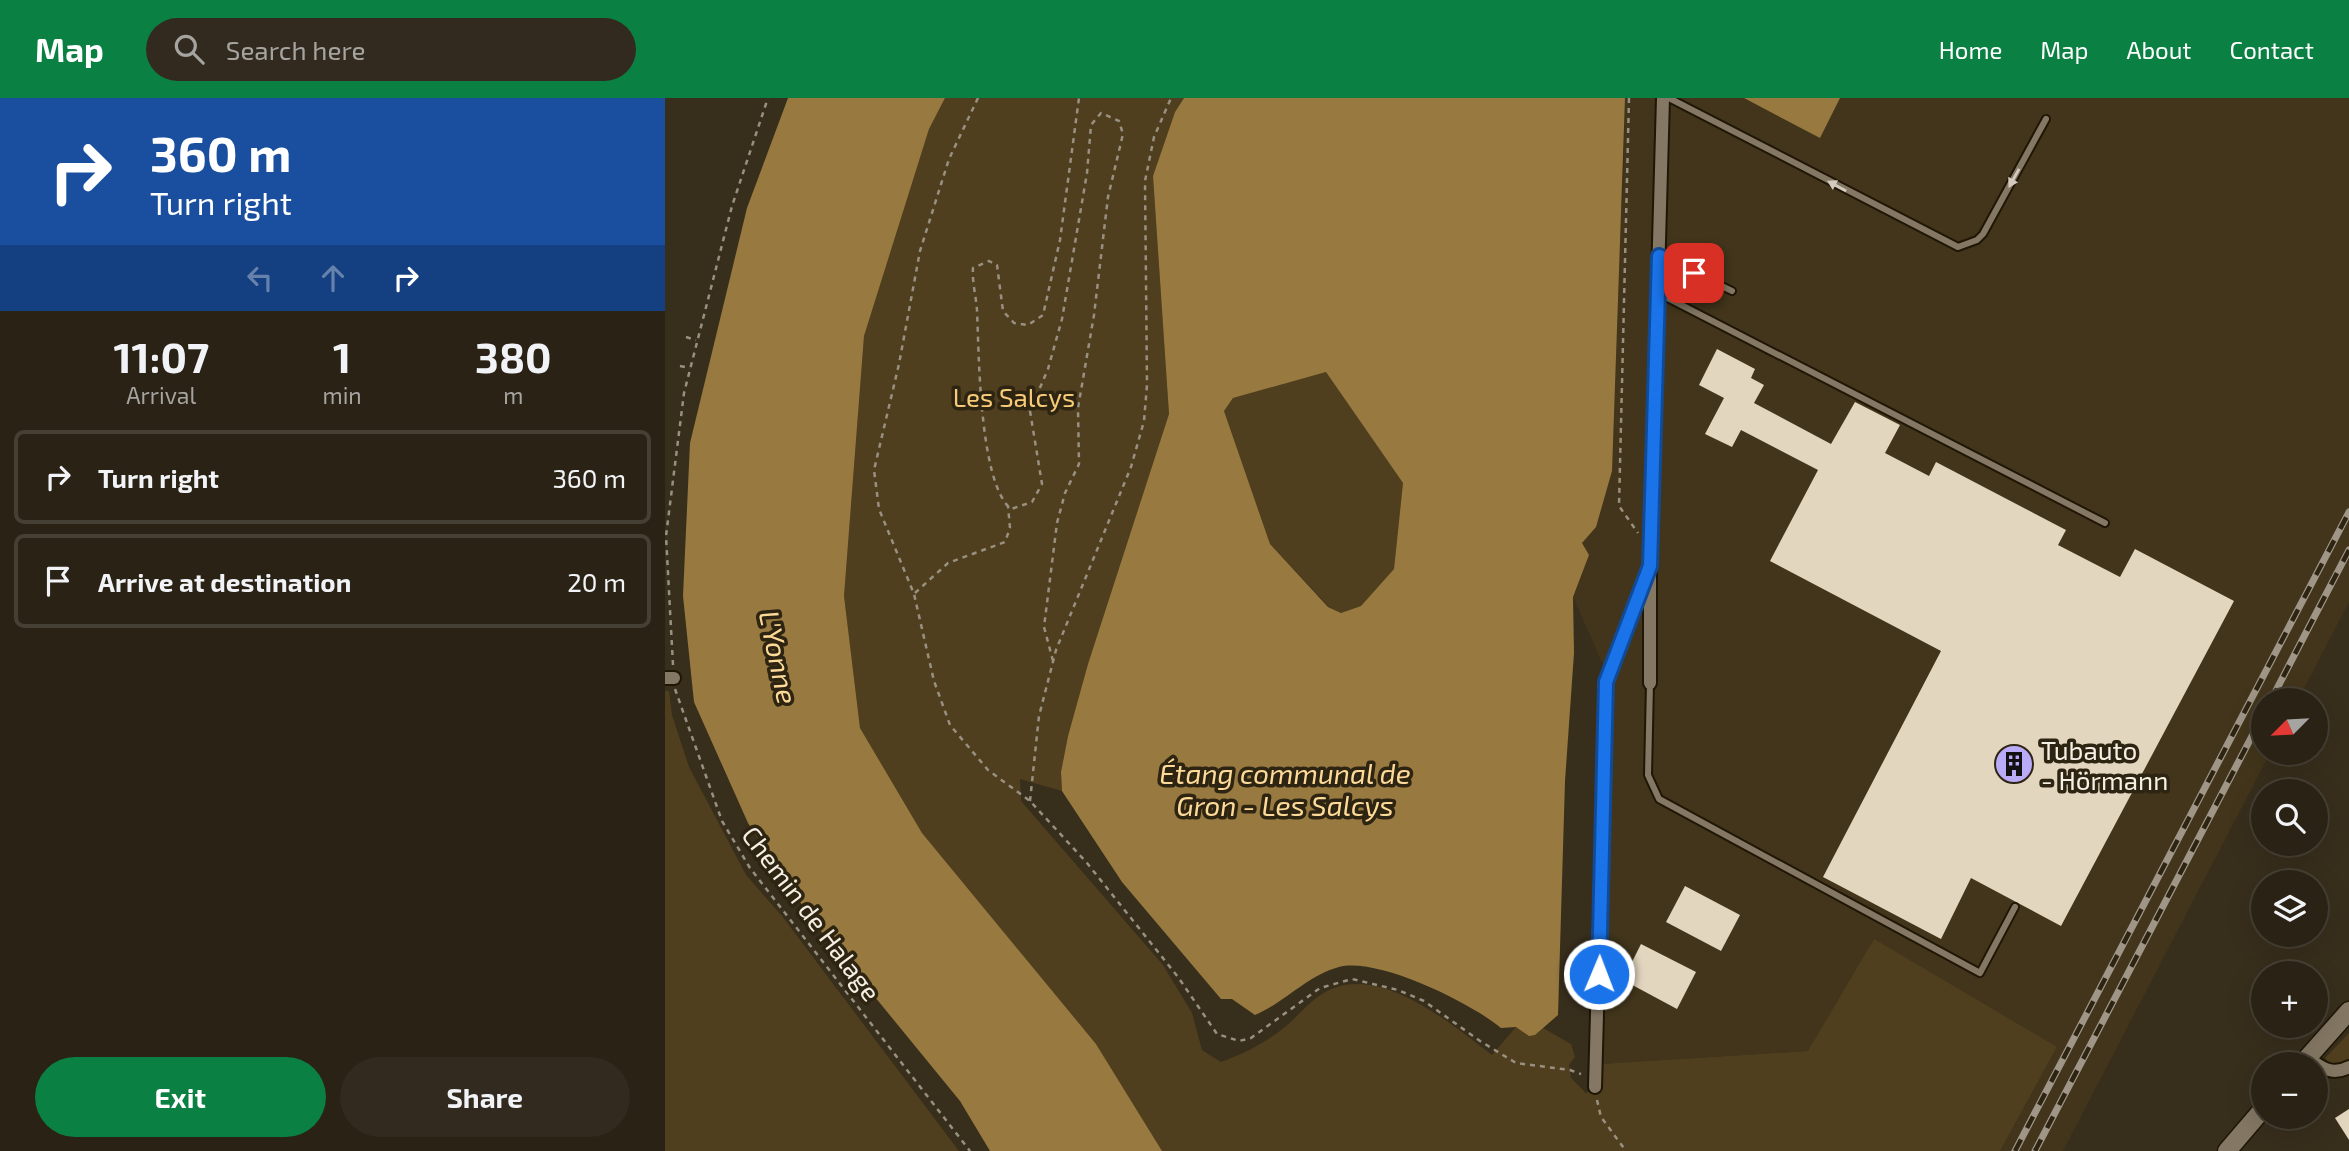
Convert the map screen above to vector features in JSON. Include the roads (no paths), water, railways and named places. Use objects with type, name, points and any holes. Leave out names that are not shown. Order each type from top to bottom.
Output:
[{"type":"main road","points":[[2313,1052],[2349,1012]]},
{"type":"main road","points":[[2227,1151],[2251,1124]]},
{"type":"street","points":[[1650,683],[1650,550],[1663,98]]},
{"type":"street","points":[[1595,1087],[1606,682],[1650,566]]},
{"type":"street","points":[[2328,1071],[2341,1071],[2349,1067]]},
{"type":"lane","points":[[1669,98],[1958,247],[1977,240],[1983,234],[2046,118]]},
{"type":"lane","points":[[1659,256],[1732,291]]},
{"type":"lane","points":[[1658,293],[2105,523]]},
{"type":"lane","points":[[1650,683],[1648,775],[1659,799],[1980,973],[2015,907]]},
{"type":"water","name":"L'Yonne","points":[[788,98],[945,98],[929,129],[864,336],[844,596],[860,728],[922,833],[1096,1044],[1162,1151],[990,1151],[960,1101],[812,920],[748,823],[694,702],[683,596],[690,443],[747,208]]},
{"type":"water","name":"Étang communal de Gron - Les Salcys","points":[[1184,98],[1625,98],[1612,471],[1596,527],[1582,543],[1589,555],[1573,597],[1574,653],[1565,781],[1558,1015],[1535,1035],[1529,1036],[1516,1027],[1501,1028],[1469,1007],[1423,984],[1377,969],[1356,966],[1339,967],[1317,976],[1255,1015],[1232,999],[1221,999],[1122,882],[1062,791],[1061,772],[1068,736],[1088,664],[1169,414],[1153,176],[1175,112]],"holes":[[[1326,372],[1403,483],[1394,569],[1361,606],[1341,613],[1328,607],[1270,544],[1224,411],[1233,398]]]},
{"type":"water","points":[[1744,98],[1840,98],[1820,138]]},
{"type":"railway","points":[[2015,1151],[2349,512]]},
{"type":"railway","points":[[2277,688],[2349,550]]},
{"type":"railway","points":[[2035,1151],[2251,738]]},
{"type":"place","name":"Tubauto - Hörmann","points":[[2014,764]]},
{"type":"park label","name":"Les Salcys","points":[[1014,396]]}]
